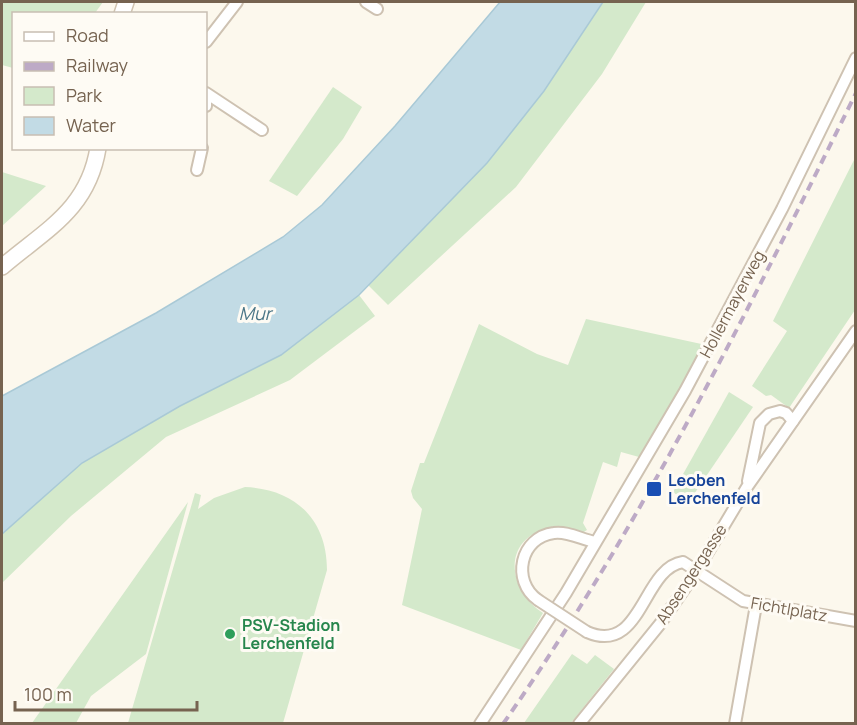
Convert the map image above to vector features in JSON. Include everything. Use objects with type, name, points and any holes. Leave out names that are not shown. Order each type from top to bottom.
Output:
[{"type":"main road","points":[[2,267],[72,208],[91,176],[98,150]]},
{"type":"street","points":[[207,41],[237,2]]},
{"type":"street","points":[[366,2],[376,9]]},
{"type":"street","name":"Hollermayerweg","points":[[480,723],[566,593],[736,299],[855,58]]},
{"type":"street","points":[[207,94],[262,130]]},
{"type":"street","points":[[197,170],[202,150]]},
{"type":"street","name":"Absengergasse","points":[[579,723],[660,624],[698,569],[747,487],[855,331]]},
{"type":"street","points":[[747,487],[760,423],[769,414],[780,411],[786,413],[793,421]]},
{"type":"street","points":[[595,542],[560,533],[544,536],[531,545],[523,559],[522,575],[528,591],[587,632],[604,635],[627,626],[666,567],[683,562],[698,569]]},
{"type":"street","name":"Fichtlplatz","points":[[698,569],[743,601],[855,621]]},
{"type":"street","points":[[735,723],[756,605]]},
{"type":"green space","points":[[2,2],[103,2],[96,12],[12,12],[12,68],[2,65]]},
{"type":"green space","points":[[603,2],[646,2],[602,74],[516,187],[388,305],[368,285],[487,163],[544,91]]},
{"type":"green space","points":[[333,87],[362,107],[343,139],[297,196],[269,181]]},
{"type":"green space","points":[[855,158],[855,310],[789,408],[771,395],[766,396],[752,386],[787,331],[773,321]]},
{"type":"green space","points":[[2,172],[46,186],[2,226]]},
{"type":"green space","points":[[359,295],[375,316],[290,380],[166,437],[71,516],[2,583],[2,534],[82,463],[180,406],[281,355]]},
{"type":"green space","points":[[586,319],[706,345],[639,457],[621,452],[617,467],[603,462],[583,523],[587,530],[582,533],[559,528],[545,529],[531,536],[521,545],[516,556],[517,581],[523,593],[543,613],[521,650],[402,605],[422,509],[413,498],[411,491],[420,463],[424,463],[479,324],[537,354],[568,365]]},
{"type":"green space","points":[[729,392],[753,407],[688,503],[673,492]]},
{"type":"green space","points":[[245,487],[279,494],[305,510],[321,536],[326,552],[327,570],[283,723],[128,723],[195,493],[201,495],[198,509],[214,498]]},
{"type":"green space","points":[[188,502],[146,654],[91,696],[76,723],[32,723]]},
{"type":"green space","points":[[572,654],[587,664],[595,655],[614,669],[571,723],[524,723]]},
{"type":"water","name":"Mur","points":[[500,2],[603,2],[544,91],[487,163],[359,295],[281,355],[180,406],[82,463],[2,534],[2,396],[156,313],[283,237],[322,205],[395,126]]},
{"type":"railway","points":[[503,724],[553,649],[647,494],[734,335],[856,93]]},
{"type":"place","name":"Leoben Lerchenfeld","points":[[654,489]]},
{"type":"place","name":"PSV-Stadion Lerchenfeld","points":[[230,634]]}]
